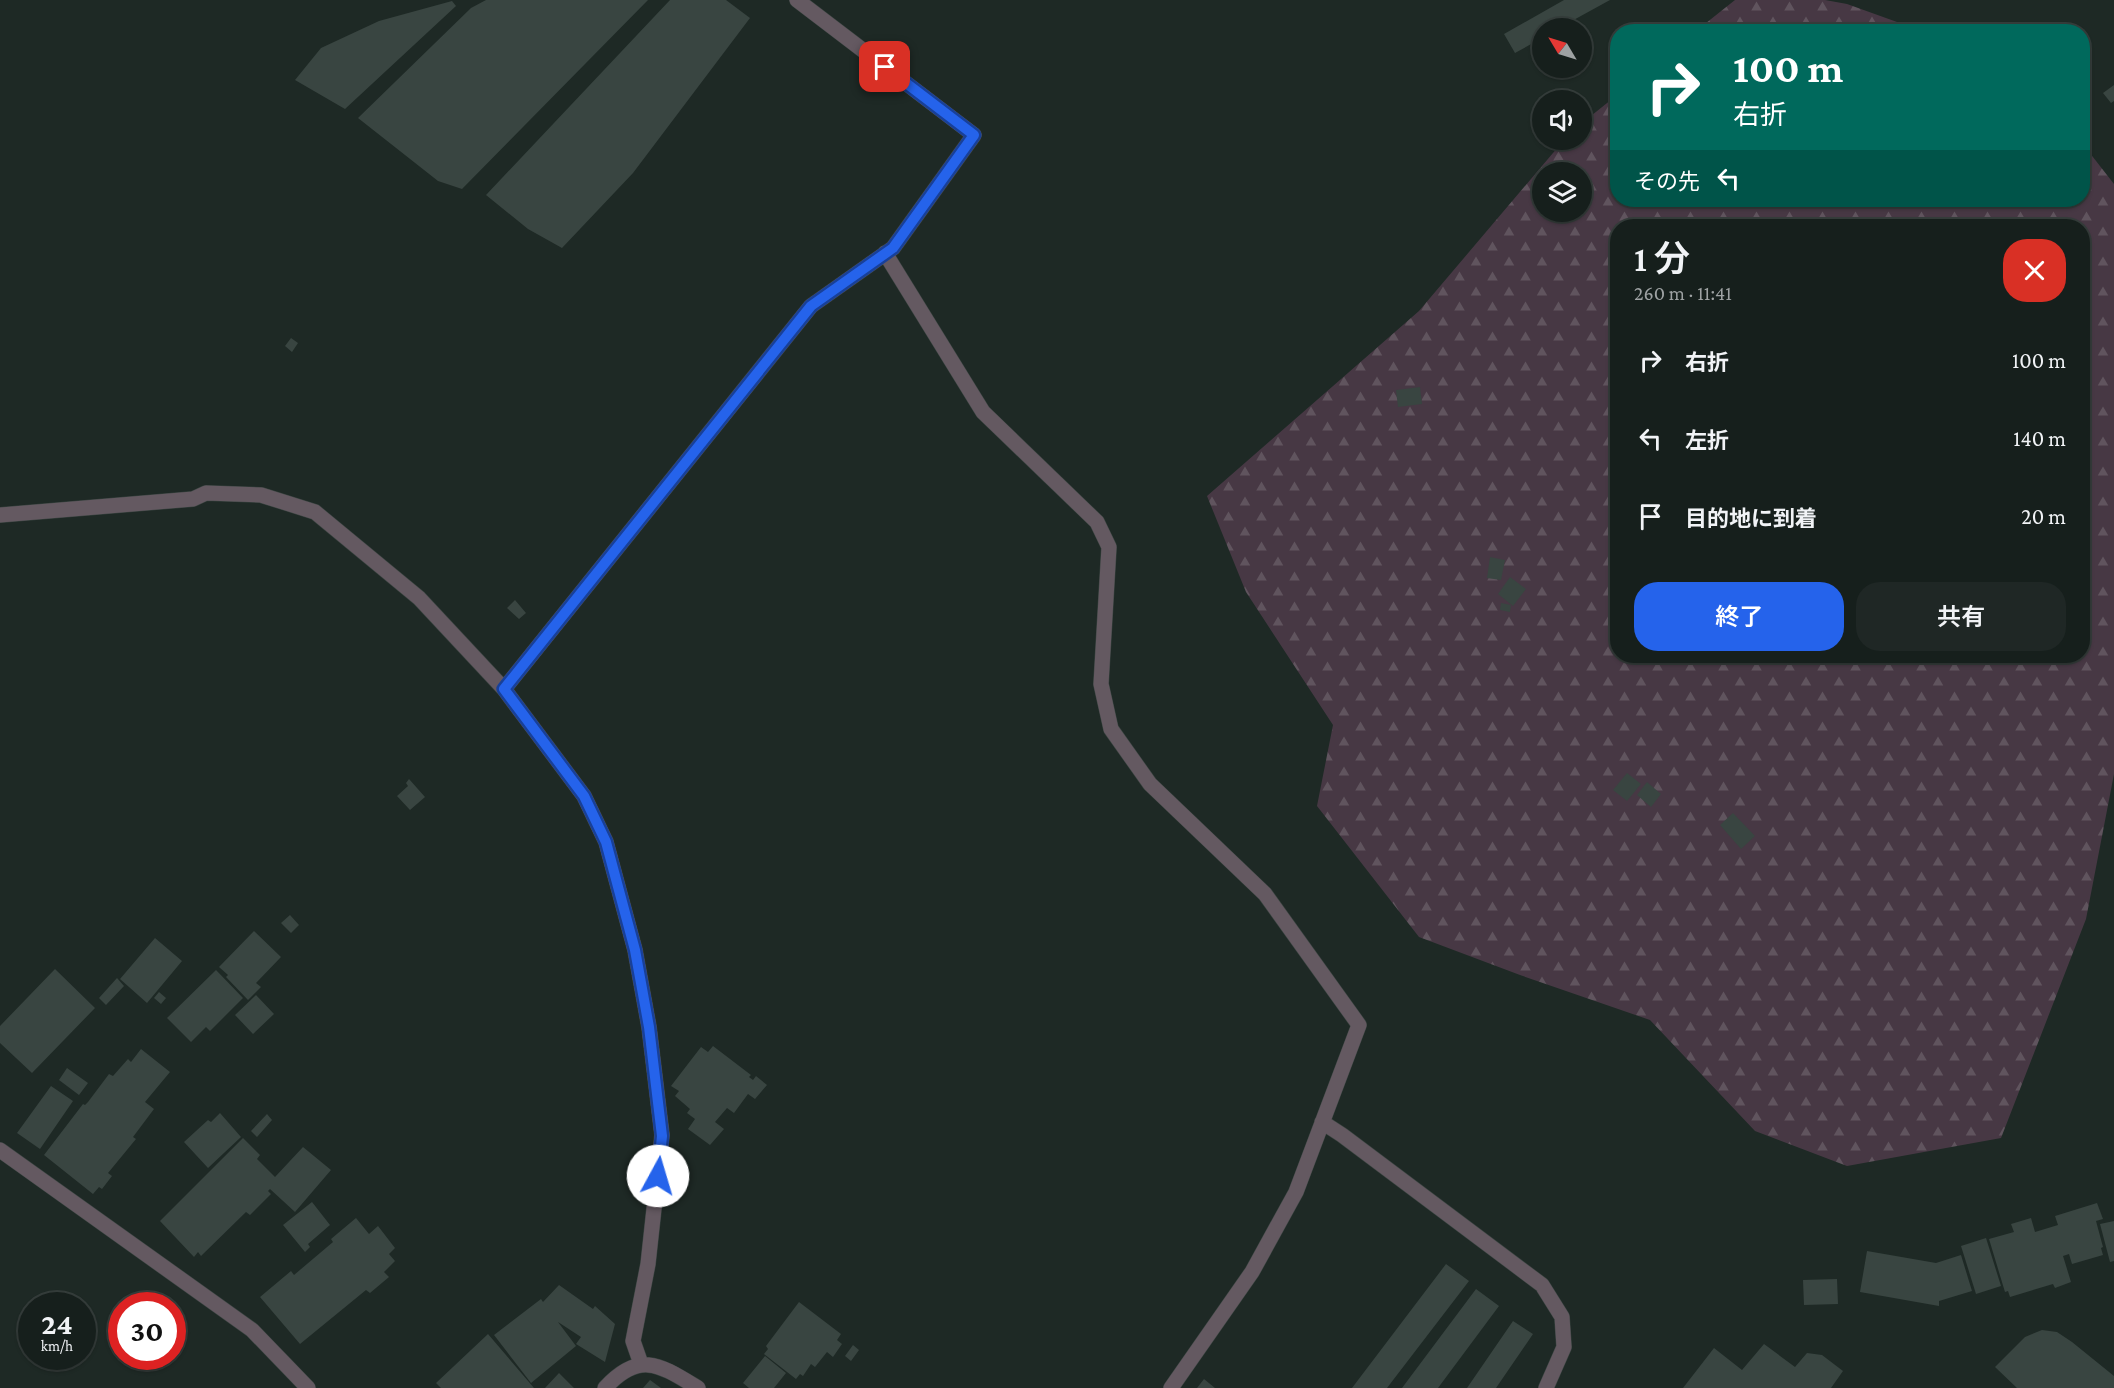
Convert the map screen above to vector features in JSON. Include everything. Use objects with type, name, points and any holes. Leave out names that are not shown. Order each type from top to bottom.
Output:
[{"type":"street","points":[[504,689],[811,306],[893,248],[974,135],[797,0]]},
{"type":"street","points":[[885,253],[983,412],[1097,522],[1109,548],[1101,684],[1111,729],[1150,784],[1265,894],[1359,1025],[1296,1192],[1252,1272],[1171,1388]]},
{"type":"street","points":[[0,514],[193,499],[207,493],[261,495],[315,513],[419,598],[504,689],[584,796],[606,842],[635,950],[649,1027],[662,1136],[648,1264],[633,1341],[641,1364]]},
{"type":"street","points":[[1322,1122],[1542,1285],[1562,1317],[1564,1347],[1546,1388]]},
{"type":"street","points":[[0,1150],[252,1330],[308,1388]]},
{"type":"street","points":[[605,1388],[616,1376],[641,1364],[663,1367],[698,1388]]},
{"type":"green space","points":[[1735,0],[1825,0],[1847,4],[1903,24],[1705,24]]},
{"type":"green space","points":[[1610,101],[1610,207],[2090,207],[2090,153],[2114,184],[2114,774],[2086,919],[2001,1138],[1847,1166],[1755,1131],[1650,1020],[1419,937],[1317,806],[1333,725],[1246,592],[1207,496],[1419,311],[1532,178],[1532,222],[1592,222],[1592,162],[1545,162],[1556,150],[1592,150],[1592,115]]},
{"type":"building","points":[[486,0],[648,0],[462,189],[438,181],[358,118],[471,8]]},
{"type":"building","points":[[670,0],[726,0],[750,18],[633,173],[562,248],[528,229],[486,195]]},
{"type":"building","points":[[1564,0],[1610,0],[1577,18],[1532,18]]},
{"type":"building","points":[[452,1],[456,6],[345,109],[295,80],[321,48],[379,21]]},
{"type":"building","points":[[1532,18],[1532,44],[1515,53],[1504,34]]},
{"type":"building","points":[[2114,85],[2114,101],[2111,103],[2103,93]]},
{"type":"building","points":[[291,338],[298,343],[292,352],[285,346]]},
{"type":"building","points":[[1420,387],[1422,404],[1398,407],[1396,390]]},
{"type":"building","points":[[1490,557],[1505,560],[1501,580],[1487,578]]},
{"type":"building","points":[[1510,577],[1526,589],[1513,606],[1498,594]]},
{"type":"building","points":[[515,600],[526,613],[519,619],[507,608]]},
{"type":"building","points":[[1501,603],[1511,605],[1510,612],[1500,610]]},
{"type":"building","points":[[1627,773],[1641,784],[1627,801],[1613,790]]},
{"type":"building","points":[[409,779],[425,797],[410,810],[397,796],[408,786],[406,783]]},
{"type":"building","points":[[1647,782],[1661,794],[1651,807],[1637,795]]},
{"type":"building","points":[[1733,813],[1755,836],[1741,849],[1720,825]]},
{"type":"building","points":[[290,915],[299,925],[291,933],[281,923]]},
{"type":"building","points":[[254,931],[281,957],[256,983],[261,987],[248,1000],[219,967]]},
{"type":"building","points":[[155,938],[182,961],[147,1003],[120,979]]},
{"type":"building","points":[[55,969],[95,1008],[32,1073],[0,1043],[0,1026]]},
{"type":"building","points":[[216,970],[243,998],[210,1031],[206,1027],[191,1042],[167,1018]]},
{"type":"building","points":[[117,978],[124,986],[106,1005],[99,998]]},
{"type":"building","points":[[159,992],[166,998],[161,1004],[154,998]]},
{"type":"building","points":[[256,995],[274,1014],[253,1034],[235,1015]]},
{"type":"building","points":[[713,1046],[751,1075],[749,1077],[753,1080],[756,1076],[767,1085],[755,1099],[748,1094],[734,1113],[727,1108],[715,1122],[724,1129],[710,1145],[688,1129],[695,1119],[687,1113],[690,1109],[675,1096],[679,1091],[671,1086],[701,1047],[708,1052]]},
{"type":"building","points":[[141,1049],[170,1072],[145,1102],[154,1109],[133,1137],[136,1139],[108,1173],[112,1176],[102,1189],[99,1187],[93,1194],[44,1155],[109,1074],[113,1076],[128,1059],[131,1062]]},
{"type":"building","points":[[67,1068],[88,1083],[79,1095],[59,1080]]},
{"type":"building","points":[[51,1086],[73,1101],[40,1149],[17,1133]]},
{"type":"building","points":[[220,1113],[241,1137],[208,1168],[184,1142],[208,1120],[211,1122]]},
{"type":"building","points":[[267,1114],[272,1120],[257,1137],[251,1131]]},
{"type":"building","points":[[243,1138],[260,1155],[257,1159],[275,1177],[303,1147],[331,1170],[295,1212],[270,1189],[268,1191],[271,1194],[250,1215],[246,1212],[201,1256],[198,1252],[194,1257],[160,1221]]},
{"type":"building","points":[[312,1202],[330,1225],[308,1244],[310,1247],[305,1252],[283,1225]]},
{"type":"building","points":[[2097,1203],[2103,1219],[2096,1221],[2103,1255],[2072,1264],[2069,1254],[2063,1256],[2071,1282],[2055,1288],[2053,1284],[2010,1297],[2008,1291],[2005,1292],[1989,1239],[2014,1232],[2011,1224],[2031,1218],[2035,1232],[2058,1225],[2055,1216]]},
{"type":"building","points":[[356,1218],[369,1234],[378,1226],[395,1248],[389,1254],[395,1261],[384,1272],[389,1277],[370,1293],[366,1290],[300,1344],[260,1297],[291,1271],[294,1275],[333,1242],[331,1239]]},
{"type":"building","points":[[2114,1221],[2114,1261],[2110,1262],[2100,1224]]},
{"type":"building","points":[[1986,1238],[2001,1286],[1976,1294],[1961,1246]]},
{"type":"building","points":[[1867,1251],[1936,1263],[1961,1255],[1972,1291],[1939,1301],[1939,1306],[1860,1292]]},
{"type":"building","points":[[1446,1264],[1469,1281],[1387,1388],[1352,1388]]},
{"type":"building","points":[[1837,1279],[1838,1304],[1804,1305],[1803,1280]]},
{"type":"building","points":[[559,1285],[593,1309],[595,1306],[615,1324],[605,1362],[576,1344],[581,1337],[558,1322],[576,1346],[531,1383],[494,1335],[541,1299],[543,1302]]},
{"type":"building","points":[[1476,1289],[1499,1306],[1438,1388],[1402,1388]]},
{"type":"building","points":[[799,1302],[841,1334],[837,1340],[842,1344],[833,1357],[827,1352],[815,1367],[811,1364],[803,1376],[800,1374],[796,1379],[764,1354],[768,1349],[766,1346]]},
{"type":"building","points":[[1513,1321],[1533,1334],[1496,1388],[1467,1388]]},
{"type":"building","points":[[2042,1330],[2057,1332],[2072,1342],[2114,1376],[2114,1388],[2017,1388],[1995,1367],[2025,1337]]},
{"type":"building","points":[[488,1334],[534,1388],[441,1388],[436,1383]]},
{"type":"building","points":[[1764,1344],[1795,1367],[1807,1353],[1822,1355],[1843,1371],[1831,1388],[1683,1388],[1714,1348],[1742,1370]]},
{"type":"building","points":[[853,1345],[859,1350],[851,1361],[845,1356]]},
{"type":"building","points":[[765,1356],[786,1373],[774,1388],[749,1388],[743,1383]]},
{"type":"building","points":[[559,1373],[574,1388],[545,1388]]},
{"type":"building","points":[[1204,1379],[1215,1388],[1197,1388]]},
{"type":"building","points":[[650,1380],[661,1388],[643,1388]]},
{"type":"route","points":[[658,1176],[662,1136],[649,1027],[635,950],[606,842],[584,796],[504,689],[811,306],[893,248],[974,135],[885,67]]}]
